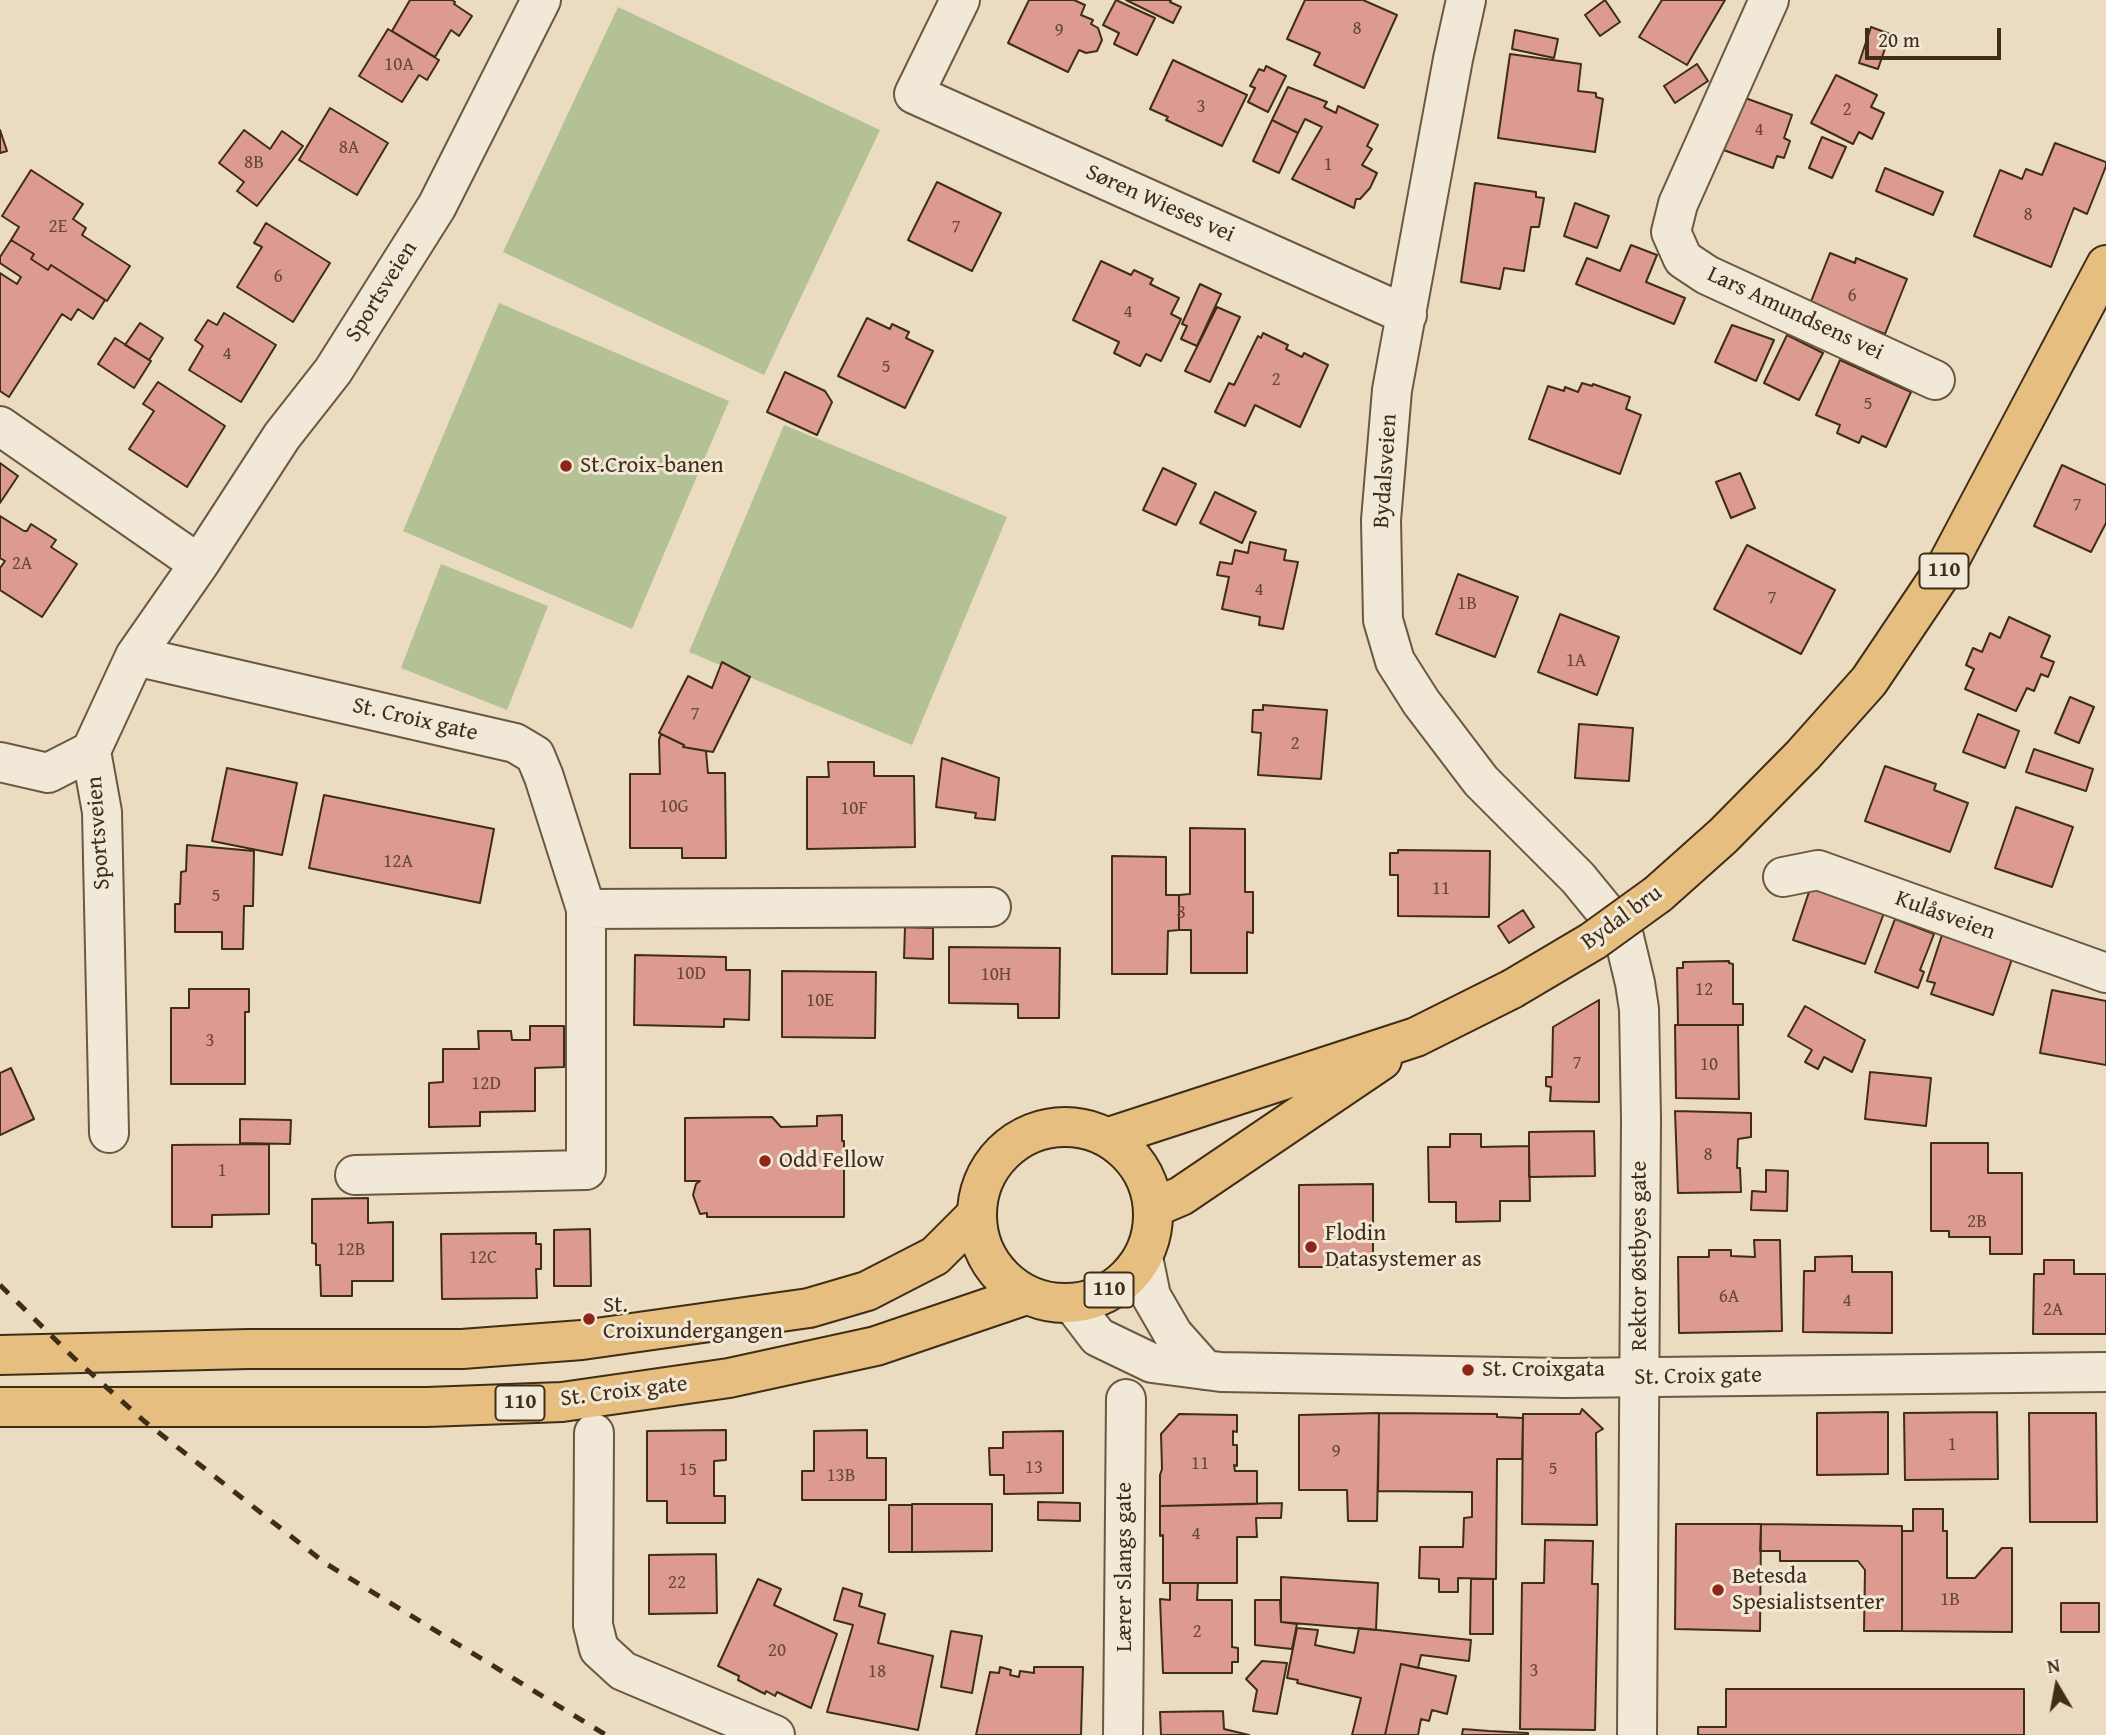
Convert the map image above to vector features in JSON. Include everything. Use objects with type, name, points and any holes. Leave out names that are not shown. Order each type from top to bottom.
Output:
[{"type":"highway","name":"Bydal bru","points":[[1416,1037],[1512,989],[1593,941],[1658,894],[1723,836],[1803,755],[1869,681],[1954,554],[2106,265]]},
{"type":"highway","name":"110","points":[[1109,1137],[1416,1037]]},
{"type":"highway","name":"110","points":[[1153,1208],[1181,1196],[1416,1037]]},
{"type":"highway","name":"110","points":[[1049,1128],[1080,1128],[1109,1137],[1131,1156],[1146,1180],[1153,1208],[1152,1233],[1143,1257],[1125,1280],[1100,1296],[1072,1303],[1048,1302],[1026,1295],[1000,1276],[982,1248],[976,1215],[981,1185],[996,1158],[1020,1138],[1049,1128]]},
{"type":"highway","points":[[0,1355],[249,1349],[462,1349],[582,1340],[809,1308],[867,1291],[935,1256],[976,1215]]},
{"type":"highway","name":"St. Croix gate","points":[[0,1407],[427,1407],[562,1402],[729,1378],[876,1346],[995,1308],[1026,1295]]},
{"type":"street","name":"Søren Wieses vei","points":[[960,0],[914,94],[1408,315]]},
{"type":"street","name":"Bydalsveien","points":[[1466,0],[1452,59],[1408,315],[1392,390],[1381,520],[1383,620],[1395,661],[1421,702],[1481,781],[1578,878]]},
{"type":"street","name":"Lars Amundsens vei","points":[[1769,0],[1678,204],[1671,232],[1683,259],[1707,275],[1935,380]]},
{"type":"street","name":"Sportsveien","points":[[109,1133],[102,812],[91,751],[135,656],[199,564],[282,436],[332,370],[437,206],[537,2]]},
{"type":"street","points":[[0,426],[199,564]]},
{"type":"street","name":"St. Croix gate","points":[[135,656],[515,743],[535,755],[586,909],[586,1170],[355,1175]]},
{"type":"street","points":[[0,762],[48,773],[91,751]]},
{"type":"street","name":"Kulåsveien","points":[[1783,877],[1818,870],[2106,973]]},
{"type":"street","name":"Rektor Østbyes gate","points":[[1578,878],[1623,933],[1639,1009],[1637,1735]]},
{"type":"street","points":[[586,909],[991,907]]},
{"type":"street","points":[[1143,1257],[1151,1296],[1173,1334],[1205,1370]]},
{"type":"street","name":"St. Croix gate","points":[[1072,1303],[1098,1337],[1152,1363],[1205,1370],[1640,1377],[2106,1372]]},
{"type":"street","name":"Lærer Slangs gate","points":[[1124,1735],[1126,1399]]},
{"type":"street","points":[[594,1433],[593,1625],[599,1649],[623,1671],[775,1735]]},
{"type":"green space","points":[[618,7],[880,130],[764,375],[503,252]]},
{"type":"green space","name":"St.Croix-banen","points":[[499,303],[729,401],[632,629],[403,531]]},
{"type":"green space","points":[[784,425],[1007,517],[912,745],[689,652]]},
{"type":"green space","points":[[441,564],[548,606],[507,710],[401,668]]},
{"type":"building","points":[[410,0],[452,0],[472,16],[459,36],[451,30],[435,57],[392,31]]},
{"type":"building","points":[[1029,0],[1074,0],[1085,5],[1081,15],[1093,20],[1091,24],[1098,28],[1102,40],[1097,51],[1086,53],[1079,50],[1068,72],[1008,43]]},
{"type":"building","points":[[1116,0],[1155,18],[1137,55],[1114,44],[1119,33],[1103,25]]},
{"type":"building","points":[[1126,0],[1171,0],[1170,2],[1181,7],[1173,23]]},
{"type":"building","points":[[1305,0],[1363,0],[1397,15],[1364,88],[1314,65],[1320,53],[1287,39]]},
{"type":"building","points":[[1605,0],[1620,22],[1600,36],[1585,15]]},
{"type":"building","points":[[1662,0],[1725,0],[1687,65],[1639,37]]},
{"type":"building","points":[[1871,27],[1890,34],[1878,69],[1859,63]]},
{"type":"building","points":[[388,29],[439,60],[427,80],[419,75],[402,102],[359,76]]},
{"type":"building","points":[[1515,30],[1558,39],[1554,58],[1512,49]]},
{"type":"building","points":[[1510,54],[1581,64],[1578,91],[1596,93],[1596,97],[1603,99],[1595,152],[1498,138]]},
{"type":"building","points":[[1173,60],[1247,95],[1222,146],[1166,120],[1168,117],[1150,109]]},
{"type":"building","points":[[1697,64],[1708,81],[1675,103],[1664,86]]},
{"type":"building","points":[[1266,66],[1286,76],[1268,112],[1248,102],[1255,88],[1250,86],[1259,69],[1264,71]]},
{"type":"building","points":[[1836,75],[1877,95],[1871,107],[1884,113],[1872,139],[1859,132],[1853,144],[1811,123]]},
{"type":"building","points":[[1288,87],[1327,102],[1324,107],[1336,113],[1338,106],[1378,125],[1367,146],[1372,149],[1362,165],[1377,173],[1370,188],[1360,199],[1356,199],[1354,208],[1292,179],[1322,127],[1305,119],[1298,133],[1272,120]]},
{"type":"building","points":[[1737,95],[1792,115],[1784,138],[1790,141],[1784,158],[1777,156],[1773,168],[1718,148]]},
{"type":"building","points":[[330,108],[388,143],[357,195],[299,160]]},
{"type":"building","points":[[1272,120],[1298,133],[1279,173],[1253,161]]},
{"type":"building","points":[[0,130],[7,151],[0,153]]},
{"type":"building","points":[[244,130],[270,149],[282,131],[303,146],[257,206],[237,191],[244,182],[219,163]]},
{"type":"building","points":[[1822,137],[1846,147],[1832,178],[1809,168]]},
{"type":"building","points":[[2055,143],[2106,162],[2106,166],[2087,214],[2074,208],[2051,267],[1974,236],[2000,170],[2022,179],[2026,169],[2042,175]]},
{"type":"building","points":[[1885,168],[1943,192],[1933,215],[1876,191]]},
{"type":"building","points":[[31,170],[83,204],[73,219],[86,228],[82,235],[130,266],[107,301],[51,265],[48,270],[31,259],[34,254],[11,240],[19,227],[2,216]]},
{"type":"building","points":[[937,182],[1001,213],[972,271],[908,240]]},
{"type":"building","points":[[1475,183],[1536,192],[1536,197],[1544,198],[1539,227],[1531,227],[1524,271],[1504,268],[1500,289],[1461,282]]},
{"type":"building","points":[[1575,203],[1609,216],[1597,248],[1564,236]]},
{"type":"building","points":[[266,223],[330,263],[293,322],[237,287],[262,247],[254,243]]},
{"type":"building","points":[[11,240],[34,254],[31,259],[48,270],[51,265],[105,300],[93,319],[78,309],[71,320],[62,314],[9,397],[0,391],[0,273],[17,284],[21,277],[0,263],[0,257]]},
{"type":"building","points":[[1631,245],[1657,255],[1646,282],[1685,298],[1674,324],[1576,284],[1587,258],[1620,271]]},
{"type":"building","points":[[1830,253],[1855,263],[1856,258],[1907,279],[1885,334],[1810,304]]},
{"type":"building","points":[[1101,261],[1131,275],[1134,270],[1153,279],[1150,284],[1179,298],[1171,314],[1181,319],[1161,361],[1146,354],[1140,366],[1114,353],[1119,342],[1073,320]]},
{"type":"building","points":[[1200,284],[1221,294],[1197,346],[1181,339],[1187,326],[1182,324]]},
{"type":"building","points":[[1217,307],[1240,317],[1210,382],[1185,371]]},
{"type":"building","points":[[224,313],[276,345],[241,402],[189,370],[203,346],[195,340],[208,320],[217,325]]},
{"type":"building","points":[[867,318],[890,329],[892,324],[909,332],[906,338],[933,351],[905,408],[838,376]]},
{"type":"building","points":[[140,323],[163,338],[149,360],[125,345]]},
{"type":"building","points":[[1732,325],[1774,340],[1756,381],[1715,362]]},
{"type":"building","points":[[1263,333],[1288,345],[1286,349],[1302,357],[1304,353],[1328,365],[1300,427],[1255,405],[1245,426],[1215,412],[1229,383],[1234,385],[1258,336],[1261,338]]},
{"type":"building","points":[[1787,335],[1823,353],[1799,400],[1764,383]]},
{"type":"building","points":[[115,338],[151,361],[134,388],[98,364]]},
{"type":"building","points":[[1840,360],[1911,392],[1886,447],[1862,436],[1859,443],[1837,433],[1840,425],[1816,415]]},
{"type":"building","points":[[785,372],[825,391],[832,402],[817,435],[767,412]]},
{"type":"building","points":[[158,382],[225,426],[187,487],[129,449],[154,411],[143,404]]},
{"type":"building","points":[[1582,383],[1593,384],[1630,397],[1626,409],[1641,415],[1620,474],[1529,439],[1548,386],[1564,391],[1565,387],[1578,392]]},
{"type":"building","points":[[0,463],[18,476],[0,503]]},
{"type":"building","points":[[2062,465],[2106,485],[2106,523],[2091,552],[2034,526]]},
{"type":"building","points":[[1163,468],[1196,484],[1176,525],[1143,510]]},
{"type":"building","points":[[1740,473],[1755,508],[1731,518],[1716,482]]},
{"type":"building","points":[[1215,492],[1256,512],[1242,543],[1200,523]]},
{"type":"building","points":[[0,516],[24,531],[27,531],[31,524],[56,540],[51,547],[77,564],[42,617],[0,590],[0,568],[5,561],[0,558]]},
{"type":"building","points":[[1250,542],[1286,550],[1284,560],[1298,562],[1283,629],[1259,625],[1260,617],[1222,609],[1229,577],[1217,575],[1220,562],[1232,564],[1235,550],[1248,553]]},
{"type":"building","points":[[1747,545],[1835,590],[1801,654],[1714,609]]},
{"type":"building","points":[[1458,574],[1518,597],[1495,657],[1436,634]]},
{"type":"building","points":[[1560,614],[1619,637],[1597,695],[1538,672]]},
{"type":"building","points":[[2009,617],[2050,636],[2041,657],[2054,662],[2048,677],[2041,674],[2034,691],[2027,688],[2016,711],[1965,689],[1974,669],[1966,665],[1973,648],[1982,652],[1990,633],[2000,638]]},
{"type":"building","points":[[722,662],[750,677],[713,752],[683,747],[684,745],[659,733],[688,676],[712,688]]},
{"type":"building","points":[[2070,697],[2094,707],[2079,743],[2055,733]]},
{"type":"building","points":[[1263,705],[1327,710],[1321,779],[1258,775],[1261,733],[1252,732],[1253,710],[1263,710]]},
{"type":"building","points":[[1978,714],[2019,731],[2005,768],[1963,752]]},
{"type":"building","points":[[1579,724],[1633,728],[1629,781],[1575,778]]},
{"type":"building","points":[[661,734],[684,745],[683,747],[706,751],[708,773],[725,773],[726,858],[682,858],[682,848],[630,848],[630,774],[660,774]]},
{"type":"building","points":[[2034,749],[2093,769],[2086,791],[2026,772]]},
{"type":"building","points":[[942,758],[999,778],[995,820],[975,818],[976,813],[936,807]]},
{"type":"building","points":[[828,762],[874,762],[874,776],[914,776],[915,847],[807,849],[807,777],[829,777]]},
{"type":"building","points":[[1885,766],[1936,784],[1934,790],[1968,803],[1950,852],[1865,821]]},
{"type":"building","points":[[227,768],[297,783],[282,855],[212,841]]},
{"type":"building","points":[[324,795],[494,829],[480,903],[309,868]]},
{"type":"building","points":[[2016,807],[2073,827],[2052,887],[1995,868]]},
{"type":"building","points":[[1190,828],[1245,829],[1245,892],[1253,892],[1253,933],[1247,932],[1247,973],[1191,973],[1191,930],[1179,930],[1179,895],[1190,894]]},
{"type":"building","points":[[187,845],[254,851],[253,906],[244,906],[243,949],[222,949],[222,932],[175,932],[175,904],[180,904],[181,872],[186,871]]},
{"type":"building","points":[[1398,850],[1490,851],[1489,917],[1398,916],[1398,875],[1390,875],[1390,853],[1398,853]]},
{"type":"building","points":[[1112,856],[1166,857],[1166,895],[1179,895],[1179,930],[1168,931],[1167,974],[1112,974]]},
{"type":"building","points":[[1811,886],[1884,913],[1865,964],[1793,940]]},
{"type":"building","points":[[1523,910],[1534,927],[1509,943],[1498,926]]},
{"type":"building","points":[[1895,919],[1934,934],[1920,970],[1924,972],[1918,988],[1875,972]]},
{"type":"building","points":[[905,927],[933,928],[933,959],[904,958]]},
{"type":"building","points":[[1942,935],[2012,959],[1993,1015],[1931,994],[1935,983],[1927,981]]},
{"type":"building","points":[[949,947],[1060,948],[1059,1018],[1018,1018],[1018,1004],[949,1003]]},
{"type":"building","points":[[635,955],[726,957],[726,970],[750,970],[749,1020],[724,1019],[724,1027],[634,1025]]},
{"type":"building","points":[[1729,961],[1733,964],[1733,1004],[1743,1004],[1743,1025],[1678,1025],[1677,968],[1683,968],[1683,962]]},
{"type":"building","points":[[782,971],[876,972],[875,1038],[782,1037]]},
{"type":"building","points":[[189,989],[249,989],[249,1012],[245,1012],[245,1084],[171,1084],[171,1008],[189,1008]]},
{"type":"building","points":[[2052,990],[2106,1001],[2106,1065],[2040,1053]]},
{"type":"building","points":[[1599,1000],[1599,1102],[1550,1101],[1551,1087],[1546,1086],[1546,1077],[1552,1077],[1553,1027]]},
{"type":"building","points":[[1805,1006],[1865,1040],[1852,1072],[1824,1057],[1818,1069],[1805,1062],[1812,1050],[1788,1036]]},
{"type":"building","points":[[1675,1025],[1738,1025],[1739,1099],[1676,1098]]},
{"type":"building","points":[[530,1026],[564,1026],[564,1067],[535,1068],[535,1111],[480,1112],[480,1126],[429,1127],[429,1083],[443,1082],[443,1049],[479,1049],[478,1031],[511,1031],[512,1040],[530,1040]]},
{"type":"building","points":[[11,1068],[34,1119],[0,1135],[0,1073]]},
{"type":"building","points":[[1870,1072],[1931,1078],[1926,1126],[1865,1119]]},
{"type":"building","points":[[1675,1111],[1751,1113],[1751,1137],[1738,1139],[1737,1168],[1740,1168],[1741,1192],[1678,1193]]},
{"type":"building","name":"Odd Fellow","points":[[842,1115],[844,1217],[707,1217],[707,1213],[700,1214],[693,1195],[696,1184],[700,1181],[685,1181],[685,1118],[772,1117],[781,1127],[817,1126],[817,1116]]},
{"type":"building","points":[[240,1119],[291,1120],[290,1144],[240,1143]]},
{"type":"building","points":[[1594,1131],[1595,1176],[1529,1177],[1529,1132]]},
{"type":"building","points":[[1450,1134],[1481,1134],[1481,1147],[1529,1146],[1530,1201],[1500,1201],[1500,1221],[1456,1222],[1456,1202],[1429,1202],[1428,1147],[1450,1147]]},
{"type":"building","points":[[1931,1143],[1988,1143],[1988,1173],[2022,1173],[2022,1254],[1990,1254],[1990,1237],[1949,1237],[1949,1231],[1931,1231]]},
{"type":"building","points":[[269,1144],[269,1214],[212,1215],[212,1227],[172,1227],[172,1145]]},
{"type":"building","points":[[1766,1170],[1788,1171],[1787,1211],[1751,1210],[1752,1191],[1766,1192]]},
{"type":"building","points":[[1373,1184],[1373,1267],[1299,1267],[1299,1185]]},
{"type":"building","points":[[368,1198],[368,1223],[393,1222],[393,1281],[352,1281],[352,1296],[321,1296],[320,1265],[316,1265],[316,1244],[312,1243],[312,1199]]},
{"type":"building","points":[[590,1229],[591,1286],[554,1286],[554,1230]]},
{"type":"building","points":[[536,1233],[536,1244],[541,1244],[541,1269],[536,1269],[537,1298],[442,1299],[441,1234]]},
{"type":"building","points":[[1754,1240],[1780,1240],[1782,1331],[1679,1333],[1678,1257],[1709,1257],[1709,1250],[1731,1250],[1731,1256],[1755,1257]]},
{"type":"building","points":[[1852,1256],[1852,1272],[1892,1272],[1892,1333],[1803,1332],[1804,1271],[1815,1271],[1815,1257]]},
{"type":"building","points":[[2044,1260],[2074,1260],[2074,1274],[2106,1274],[2106,1334],[2033,1334],[2034,1274],[2044,1274]]},
{"type":"building","points":[[1582,1409],[1603,1429],[1596,1433],[1597,1525],[1522,1524],[1523,1414],[1580,1414]]},
{"type":"building","points":[[1888,1412],[1888,1474],[1817,1475],[1817,1413]]},
{"type":"building","points":[[1997,1412],[1998,1479],[1905,1480],[1904,1413]]},
{"type":"building","points":[[1379,1413],[1377,1521],[1348,1521],[1347,1490],[1299,1490],[1299,1415]]},
{"type":"building","points":[[1379,1413],[1497,1414],[1497,1417],[1523,1418],[1522,1459],[1497,1459],[1496,1579],[1458,1578],[1458,1592],[1439,1592],[1439,1579],[1419,1578],[1420,1547],[1463,1547],[1464,1518],[1472,1517],[1472,1492],[1378,1491]]},
{"type":"building","points":[[2029,1413],[2096,1413],[2097,1522],[2030,1522]]},
{"type":"building","points":[[1179,1414],[1237,1415],[1237,1432],[1233,1431],[1233,1445],[1237,1445],[1235,1471],[1257,1471],[1257,1504],[1160,1506],[1161,1434]]},
{"type":"building","points":[[726,1430],[726,1460],[714,1461],[714,1496],[725,1496],[725,1523],[667,1523],[667,1501],[647,1501],[647,1431]]},
{"type":"building","points":[[867,1430],[867,1458],[886,1458],[886,1500],[802,1500],[802,1471],[814,1471],[814,1431]]},
{"type":"building","points":[[1063,1431],[1063,1493],[1004,1494],[1004,1475],[990,1475],[989,1448],[1003,1448],[1003,1432]]},
{"type":"building","points":[[1038,1502],[1080,1503],[1080,1521],[1038,1520]]},
{"type":"building","points":[[1282,1503],[1281,1518],[1256,1518],[1257,1537],[1237,1537],[1237,1583],[1163,1583],[1160,1506]]},
{"type":"building","points":[[912,1504],[992,1504],[992,1551],[912,1552]]},
{"type":"building","points":[[889,1505],[912,1505],[912,1552],[889,1552]]},
{"type":"building","points":[[1913,1509],[1943,1509],[1943,1531],[1947,1531],[1947,1578],[1975,1578],[2002,1548],[2012,1548],[2012,1632],[1902,1631],[1902,1531],[1913,1531]]},
{"type":"building","name":"Betesda Spesialistsenter","points":[[1676,1524],[1761,1524],[1760,1631],[1675,1629]]},
{"type":"building","points":[[1761,1524],[1902,1526],[1902,1631],[1864,1631],[1865,1570],[1858,1561],[1780,1561],[1780,1551],[1760,1551]]},
{"type":"building","points":[[1545,1540],[1593,1541],[1592,1584],[1598,1584],[1595,1730],[1520,1729],[1522,1583],[1544,1583]]},
{"type":"building","points":[[716,1554],[717,1613],[649,1614],[649,1555]]},
{"type":"building","points":[[1281,1577],[1378,1583],[1376,1630],[1281,1622]]},
{"type":"building","points":[[758,1579],[781,1589],[774,1605],[837,1634],[811,1708],[777,1692],[775,1696],[766,1691],[765,1694],[738,1680],[739,1676],[718,1666]]},
{"type":"building","points":[[1471,1579],[1493,1579],[1493,1634],[1470,1634]]},
{"type":"building","points":[[1170,1583],[1198,1583],[1197,1600],[1232,1600],[1232,1647],[1238,1648],[1238,1662],[1232,1662],[1232,1673],[1163,1673],[1160,1599],[1170,1600]]},
{"type":"building","points":[[843,1588],[862,1594],[859,1606],[885,1614],[878,1643],[933,1656],[918,1730],[827,1712],[853,1625],[834,1620]]},
{"type":"building","points":[[1255,1600],[1280,1600],[1281,1622],[1297,1624],[1292,1649],[1255,1645]]},
{"type":"building","points":[[2061,1603],[2099,1603],[2099,1632],[2061,1632]]},
{"type":"building","points":[[1297,1628],[1318,1630],[1315,1645],[1354,1653],[1359,1628],[1471,1640],[1469,1661],[1421,1655],[1418,1668],[1401,1664],[1385,1735],[1352,1735],[1361,1698],[1297,1683],[1298,1680],[1287,1678]]},
{"type":"building","points":[[951,1631],[982,1636],[972,1693],[941,1687]]},
{"type":"building","points":[[1262,1661],[1287,1663],[1277,1714],[1253,1711],[1257,1690],[1246,1679]]},
{"type":"building","points":[[1401,1664],[1456,1676],[1447,1714],[1432,1710],[1429,1721],[1421,1719],[1418,1735],[1385,1735]]},
{"type":"building","points":[[1000,1667],[1011,1670],[1010,1675],[1019,1677],[1020,1671],[1034,1673],[1034,1667],[1083,1667],[1081,1735],[976,1735],[990,1672],[999,1673]]},
{"type":"building","points":[[1726,1689],[2024,1689],[2024,1735],[1698,1735],[1698,1727],[1726,1727]]},
{"type":"building","points":[[1223,1711],[1224,1729],[1249,1735],[1161,1735],[1160,1712]]},
{"type":"building","points":[[1463,1729],[1528,1733],[1528,1735],[1462,1735]]},
{"type":"railway","points":[[0,1285],[74,1358],[144,1421],[325,1563],[606,1735]]},
{"type":"place","name":"St.Croix-banen","points":[[566,466]]},
{"type":"place","name":"Odd Fellow","points":[[765,1161]]},
{"type":"place","name":"Flodin Datasystemer as","points":[[1311,1247]]},
{"type":"place","name":"St. Croixundergangen","points":[[589,1319]]},
{"type":"place","name":"St. Croixgata","points":[[1468,1370]]},
{"type":"place","name":"Betesda Spesialistsenter","points":[[1718,1590]]}]
